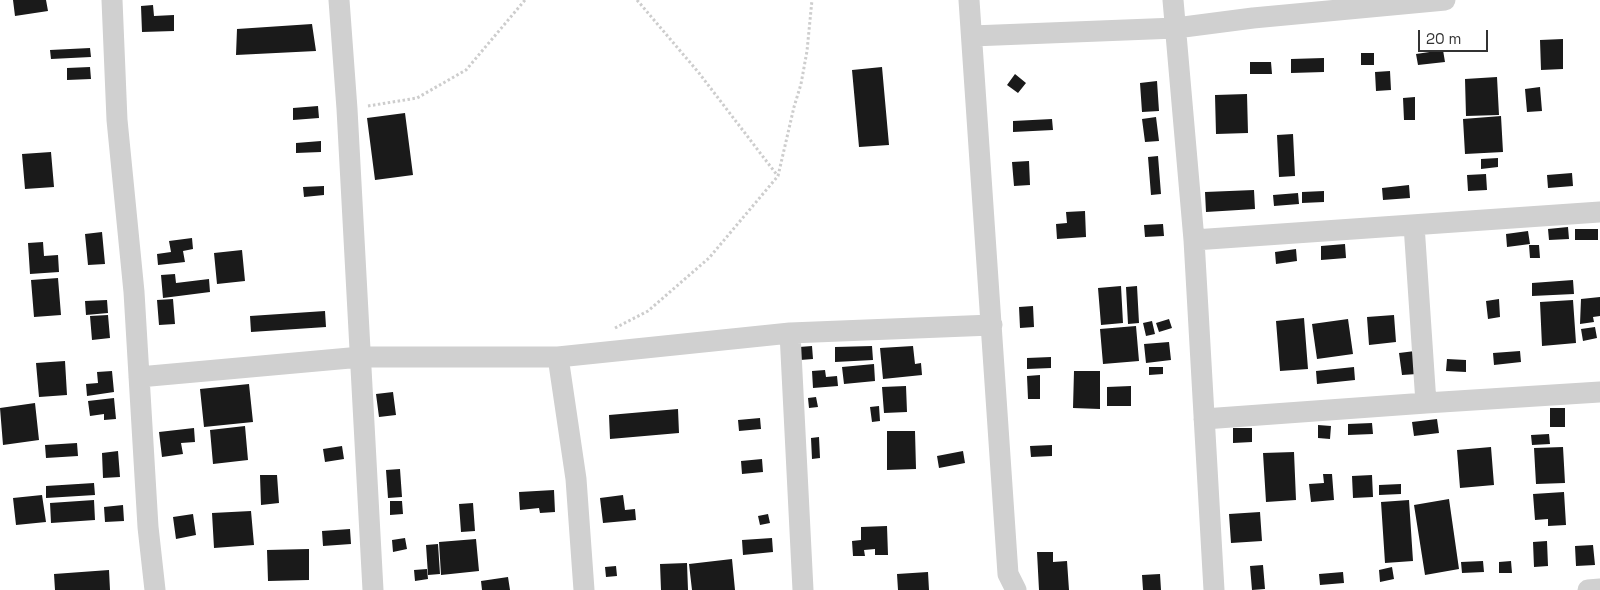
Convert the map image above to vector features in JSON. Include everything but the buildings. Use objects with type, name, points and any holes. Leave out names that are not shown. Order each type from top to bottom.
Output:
[{"type":"street","points":[[112,0],[117,120],[134,292],[148,528],[155,590]]},
{"type":"street","points":[[338,0],[347,109],[373,590]]},
{"type":"street","points":[[969,0],[1008,574],[1016,590]]},
{"type":"street","points":[[1174,0],[1194,240],[1214,590]]},
{"type":"street","points":[[972,36],[1176,28],[1253,18],[1445,0]]},
{"type":"street","points":[[1194,240],[1600,212]]},
{"type":"street","points":[[1414,225],[1426,402]]},
{"type":"street","points":[[139,377],[361,357],[558,357],[790,333],[992,325]]},
{"type":"street","points":[[790,333],[803,590]]},
{"type":"street","points":[[558,357],[576,479],[584,590]]},
{"type":"street","points":[[1204,419],[1426,402],[1600,392]]},
{"type":"street","points":[[1588,590],[1600,589]]},
{"type":"path","points":[[347,109],[417,98],[466,70],[525,0]]},
{"type":"path","points":[[637,0],[699,73],[778,176]]},
{"type":"path","points":[[607,332],[648,310],[709,258],[778,176],[807,52],[812,0]]}]
